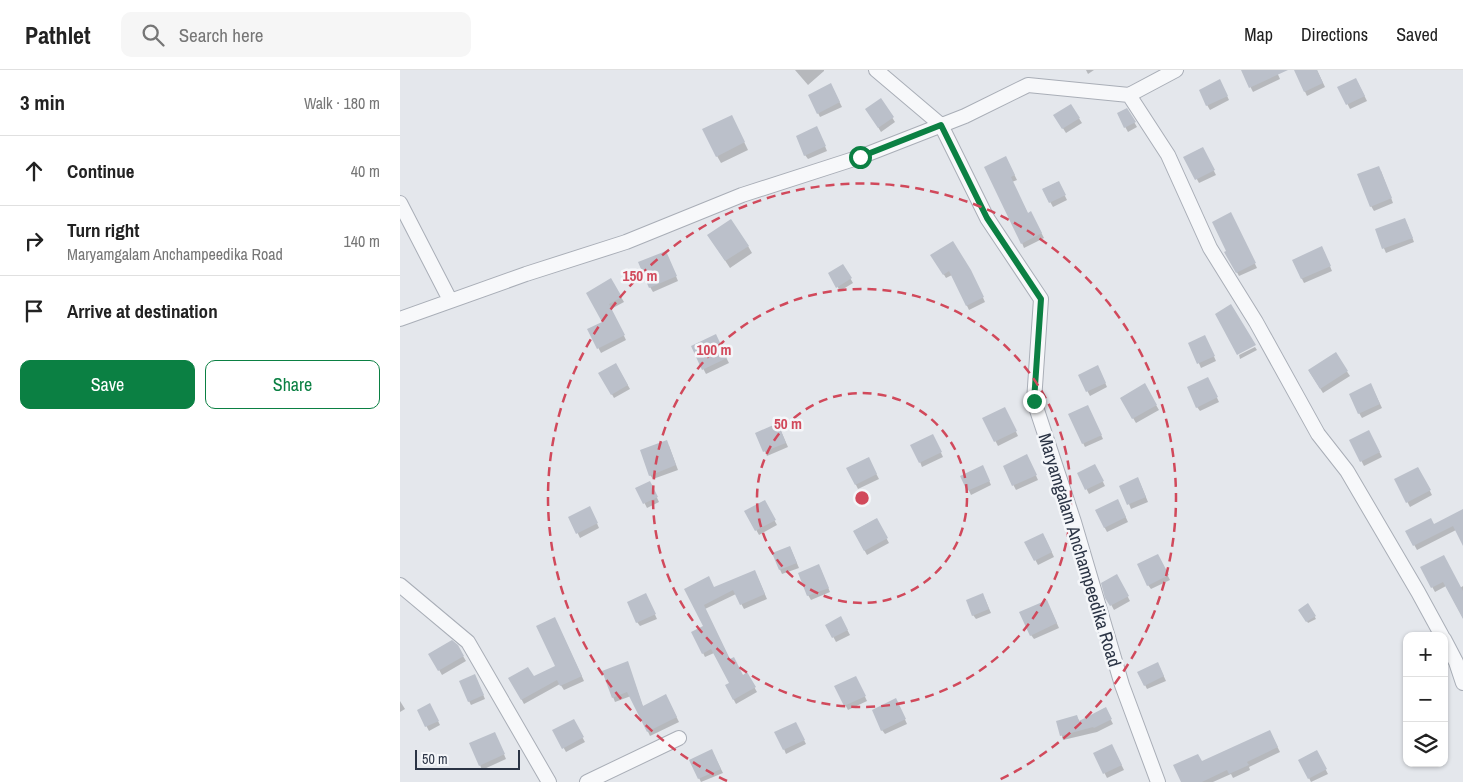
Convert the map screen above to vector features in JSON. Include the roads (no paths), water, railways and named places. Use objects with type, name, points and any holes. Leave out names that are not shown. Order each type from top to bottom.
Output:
[{"type":"street","name":"Maryamgalam Anchampeedika Road","points":[[876,70],[941,125],[987,218],[1041,299],[1034,401],[1074,522],[1122,685],[1158,782]]},
{"type":"street","points":[[400,319],[450,300],[626,242],[742,195],[860,157],[965,116],[1028,85],[1128,95],[1176,70]]},
{"type":"street","points":[[1128,95],[1168,155],[1210,248],[1256,322],[1318,434],[1347,471],[1440,632]]},
{"type":"street","points":[[400,203],[450,300]]},
{"type":"street","points":[[400,585],[468,642],[549,782]]},
{"type":"street","points":[[1448,647],[1456,662],[1463,683]]},
{"type":"street","points":[[587,782],[679,738]]}]
